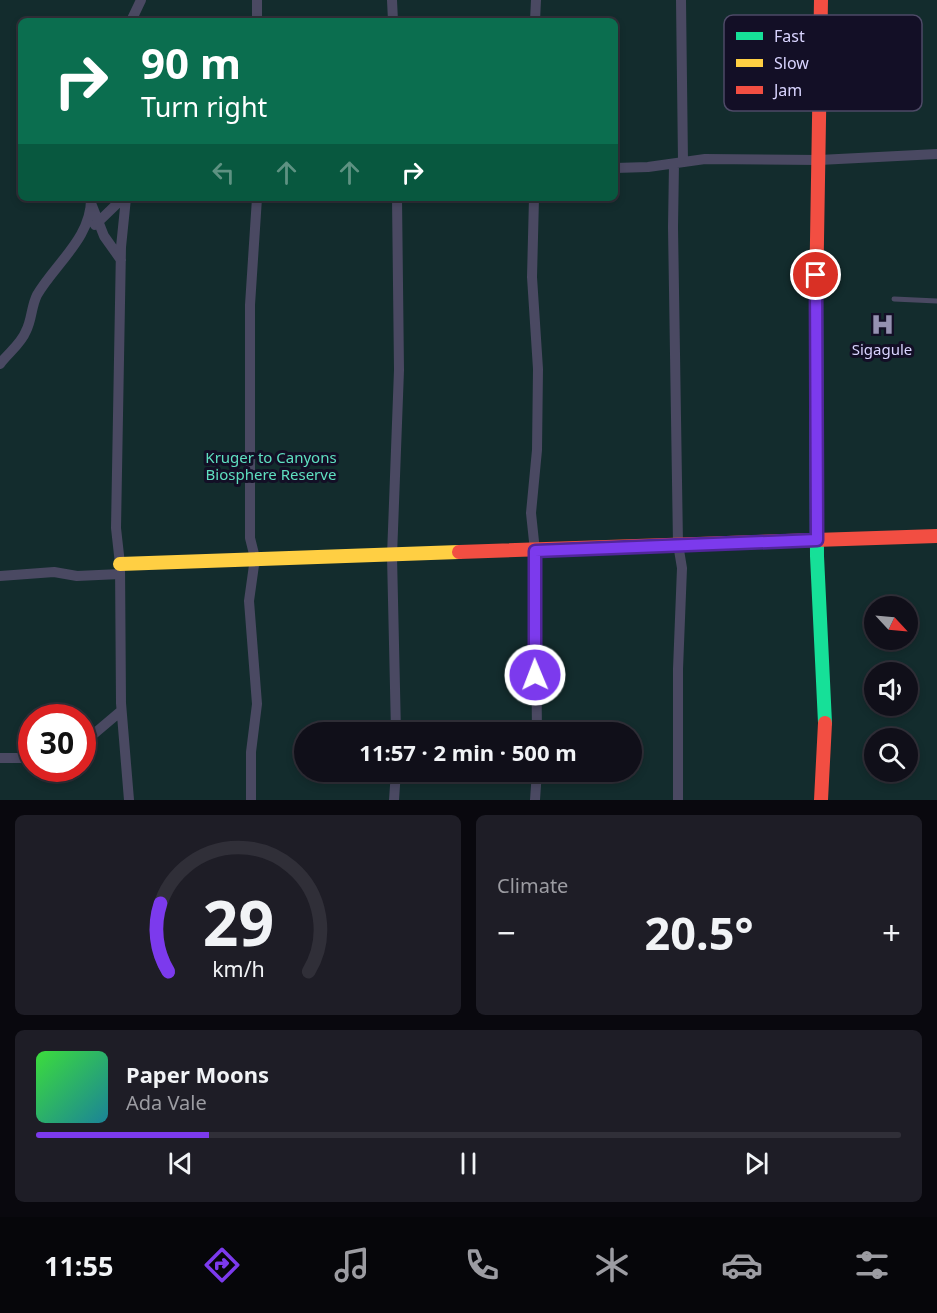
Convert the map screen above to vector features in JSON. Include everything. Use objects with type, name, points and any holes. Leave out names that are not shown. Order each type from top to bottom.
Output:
[{"type":"street","points":[[132,18],[141,0]]},
{"type":"street","points":[[257,0],[257,18]]},
{"type":"street","points":[[392,0],[393,18]]},
{"type":"street","points":[[535,18],[536,0]]},
{"type":"street","points":[[678,800],[678,669],[682,568],[678,544],[673,227],[679,163],[681,0]]},
{"type":"street","points":[[821,0],[821,15]]},
{"type":"street","points":[[820,111],[816,225],[817,540],[825,722],[821,800]]},
{"type":"street","points":[[618,168],[705,159],[819,160],[937,154]]},
{"type":"street","points":[[91,201],[97,222],[121,260]]},
{"type":"street","points":[[77,241],[91,201]]},
{"type":"street","points":[[0,364],[26,332],[33,304],[43,286],[77,241],[121,201]]},
{"type":"street","points":[[124,201],[116,528],[120,569],[122,711],[129,800]]},
{"type":"street","points":[[251,800],[251,752],[257,681],[249,601],[255,558],[250,538],[250,305],[257,201]]},
{"type":"street","points":[[396,722],[392,556],[399,370],[397,201]]},
{"type":"street","points":[[534,201],[532,277],[538,369],[537,450],[531,513],[535,551],[537,722]]},
{"type":"street","points":[[0,576],[54,572],[77,576],[120,569],[255,558],[392,556],[937,536]]},
{"type":"street","points":[[96,732],[122,711]]},
{"type":"street","points":[[0,758],[18,758]]},
{"type":"street","points":[[394,800],[395,782]]},
{"type":"street","points":[[535,800],[536,782]]},
{"type":"lane","points":[[894,299],[937,301]]},
{"type":"green space","name":"Kruger to Canyons Biosphere Reserve","points":[[0,0],[937,0],[937,800],[0,800]]},
{"type":"traffic: fast","points":[[816,300],[817,556],[825,723]]},
{"type":"traffic: slow","points":[[120,564],[459,552]]},
{"type":"traffic: jam","points":[[821,0],[821,15]]},
{"type":"traffic: jam","points":[[816,300],[819,111]]},
{"type":"traffic: jam","points":[[459,552],[937,536]]},
{"type":"traffic: jam","points":[[821,800],[825,723]]},
{"type":"place","name":"Sigagule","points":[[882,325]]},
{"type":"route","points":[[535,675],[535,551],[817,540],[816,275]]}]
